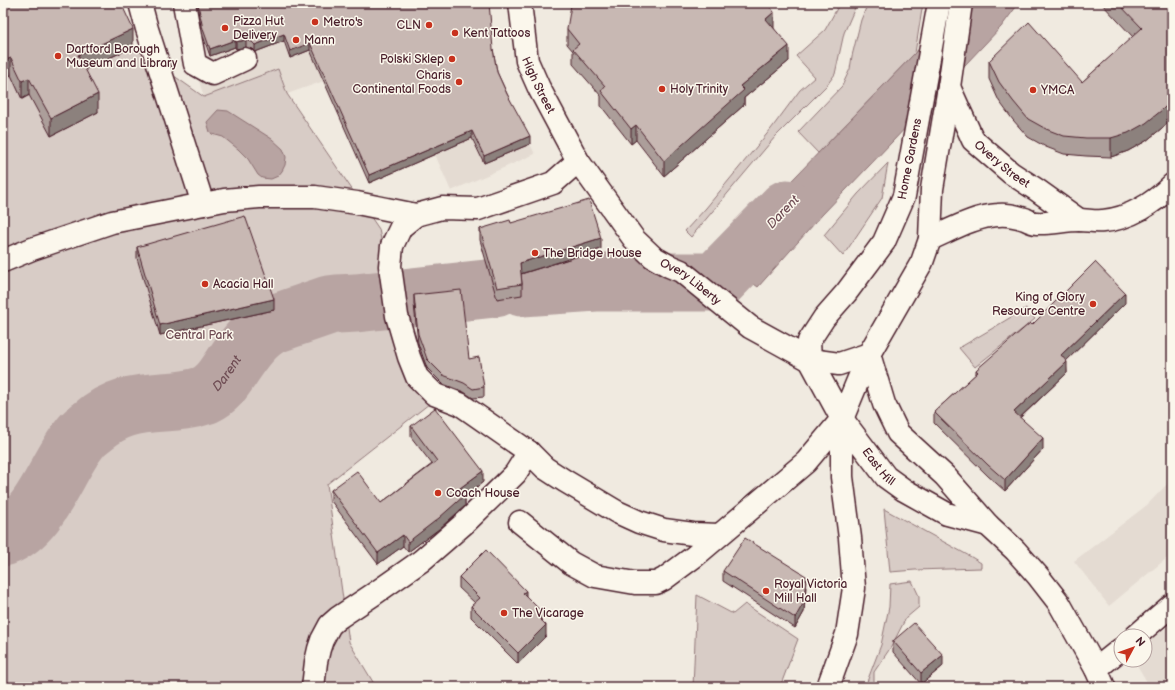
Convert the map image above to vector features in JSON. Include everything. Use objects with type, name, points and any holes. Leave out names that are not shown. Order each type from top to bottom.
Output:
[{"type":"main road","points":[[140,3],[203,204]]},
{"type":"main road","points":[[184,3],[195,64],[213,74],[245,59]]},
{"type":"main road","name":"High Street","points":[[520,3],[527,61],[539,88],[578,161]]},
{"type":"main road","name":"Home Gardens","points":[[810,360],[809,341],[824,318],[846,293],[884,242],[904,196],[938,3]]},
{"type":"main road","points":[[520,522],[571,563],[595,576],[635,584],[656,583],[695,556],[806,462],[842,419],[869,354],[922,262],[930,239],[932,189],[961,3]]},
{"type":"main road","name":"Overy Street","points":[[949,87],[973,140],[1011,173],[1079,220]]},
{"type":"main road","points":[[578,161],[553,183],[478,209],[442,208],[416,215],[400,227],[392,246],[390,266],[397,316],[409,357],[417,377],[434,394],[460,404],[529,452],[545,468],[616,512],[639,522],[664,530],[693,534],[719,535]]},
{"type":"main road","name":"Overy Liberty","points":[[578,161],[634,239],[653,256],[669,266],[682,271],[750,327],[810,360]]},
{"type":"main road","points":[[930,239],[987,216],[1016,216],[1036,223],[1079,220],[1104,221],[1128,215],[1165,193],[1172,185]]},
{"type":"main road","points":[[3,261],[32,249],[112,222],[224,200],[259,197],[315,197],[357,203],[416,215]]},
{"type":"main road","points":[[810,360],[839,364],[869,354]]},
{"type":"main road","name":"East Hill","points":[[869,354],[884,404],[898,433],[945,476],[988,525],[1015,550],[1038,576],[1059,603],[1100,678]]},
{"type":"main road","name":"East Hill","points":[[810,360],[842,419],[886,477],[904,490],[947,514],[988,525]]},
{"type":"main road","points":[[828,687],[847,634],[854,588],[850,538],[842,477],[842,419]]},
{"type":"main road","points":[[313,687],[319,649],[330,625],[421,561],[447,539],[515,474],[529,452]]},
{"type":"main road","points":[[1145,628],[1172,605]]},
{"type":"main road","points":[[1100,678],[1113,660]]},
{"type":"shaded area","points":[[219,3],[492,50],[497,79],[535,154],[451,191],[392,57],[287,94],[278,69],[204,97],[179,19]]},
{"type":"shaded area","points":[[1172,479],[1172,551],[1167,558],[1109,606],[1074,561],[1147,505]]},
{"type":"shaded area","points":[[1172,624],[1172,687],[1150,687],[1139,668],[1153,668],[1153,637]]},
{"type":"green space","points":[[840,3],[857,3],[844,33],[835,74],[827,85],[775,137],[691,237],[685,231],[706,208],[771,129],[800,90],[815,77],[796,56],[825,30]]},
{"type":"green space","points":[[868,3],[923,3],[915,53],[818,153],[798,132],[842,86],[850,69],[861,20]]},
{"type":"green space","name":"Central Park","points":[[133,47],[204,97],[278,69],[287,94],[379,229],[401,348],[434,400],[327,484],[349,642],[376,687],[3,687],[3,79],[11,75],[22,99]]},
{"type":"green space","points":[[888,163],[882,198],[843,256],[824,235],[858,194]]},
{"type":"green space","points":[[1026,308],[1035,319],[975,367],[959,348],[988,331]]},
{"type":"green space","points":[[884,509],[973,558],[981,563],[981,568],[890,572]]},
{"type":"green space","points":[[912,581],[919,596],[919,607],[906,618],[891,647],[874,672],[874,687],[865,687],[881,645],[889,607],[890,584]]},
{"type":"green space","points":[[697,595],[733,614],[745,604],[798,639],[780,687],[693,687]]},
{"type":"water","points":[[961,3],[1019,3],[1001,27],[822,215],[758,287],[721,260],[768,205],[915,53]]},
{"type":"water","points":[[218,110],[228,111],[272,139],[283,149],[286,157],[285,165],[278,176],[271,179],[262,178],[258,175],[248,159],[238,149],[223,137],[210,132],[207,122]]},
{"type":"building","name":"Dartford Borough Museum and Library","points":[[3,3],[121,3],[133,29],[78,55],[98,94],[51,118],[29,78],[22,81],[11,58],[3,61]]},
{"type":"building","points":[[489,3],[493,49],[497,72],[530,136],[484,156],[472,131],[369,175],[310,43],[290,51],[284,34],[255,45],[246,40],[236,42],[235,40],[210,49],[203,29],[198,4]]},
{"type":"building","name":"Holy Trinity","points":[[574,3],[767,3],[774,12],[766,19],[789,46],[740,86],[744,90],[664,161],[636,125],[631,129],[601,91],[605,86],[573,49],[579,44],[567,29],[571,5]]},
{"type":"building","name":"YMCA","points":[[1118,3],[1172,3],[1172,100],[1146,123],[1128,133],[1111,138],[1064,136],[1046,129],[1028,119],[999,82],[989,61],[1029,22],[1082,82],[1142,28]]},
{"type":"building","name":"The Bridge House","points":[[589,200],[601,238],[520,263],[522,284],[497,288],[480,229],[510,220],[511,223]]},
{"type":"building","name":"Acacia Hall","points":[[245,216],[274,299],[160,325],[137,247]]},
{"type":"building","points":[[1095,262],[1125,293],[1061,355],[1067,362],[1014,412],[1043,438],[1005,480],[934,412],[978,372],[976,370],[1030,323],[1032,325]]},
{"type":"building","points":[[461,290],[469,359],[479,357],[484,387],[473,389],[464,383],[443,375],[427,359],[418,334],[414,295]]},
{"type":"building","name":"Coach House","points":[[435,408],[483,471],[460,488],[465,495],[439,518],[408,542],[403,535],[378,553],[331,490],[357,471],[381,503],[437,461],[411,426]]},
{"type":"building","name":"Royal Victoria Mill Hall","points":[[745,538],[806,576],[804,602],[795,618],[723,571]]},
{"type":"building","name":"The Vicarage","points":[[486,550],[526,591],[523,593],[541,611],[536,615],[546,625],[518,653],[471,606],[480,598],[459,577]]},
{"type":"building","points":[[914,623],[943,655],[921,673],[893,641]]},
{"type":"waterway","name":"Darent","points":[[522,287],[596,282],[716,282],[787,209]]},
{"type":"waterway","name":"Darent","points":[[3,537],[16,530],[28,520],[47,494],[71,451],[87,430],[109,415],[134,405],[179,401],[200,397],[210,393],[223,380],[249,344],[259,333],[271,325],[329,305],[495,288]]},
{"type":"place","name":"Metro's","points":[[315,22]]},
{"type":"place","name":"CLN","points":[[429,25]]},
{"type":"place","name":"Pizza Hut Delivery","points":[[225,28]]},
{"type":"place","name":"Kent Tattoos","points":[[455,33]]},
{"type":"place","name":"Mann","points":[[296,40]]},
{"type":"place","name":"Dartford Borough Museum and Library","points":[[58,56]]},
{"type":"place","name":"Polski Sklep","points":[[452,59]]},
{"type":"place","name":"Charis Continental Foods","points":[[459,82]]},
{"type":"place","name":"Holy Trinity","points":[[662,89]]},
{"type":"place","name":"YMCA","points":[[1033,90]]},
{"type":"place","name":"The Bridge House","points":[[535,253]]},
{"type":"place","name":"Acacia Hall","points":[[205,284]]},
{"type":"place","name":"King of Glory Resource Centre","points":[[1093,304]]},
{"type":"place","name":"Coach House","points":[[438,493]]},
{"type":"place","name":"Royal Victoria Mill Hall","points":[[766,591]]},
{"type":"place","name":"The Vicarage","points":[[504,613]]}]
